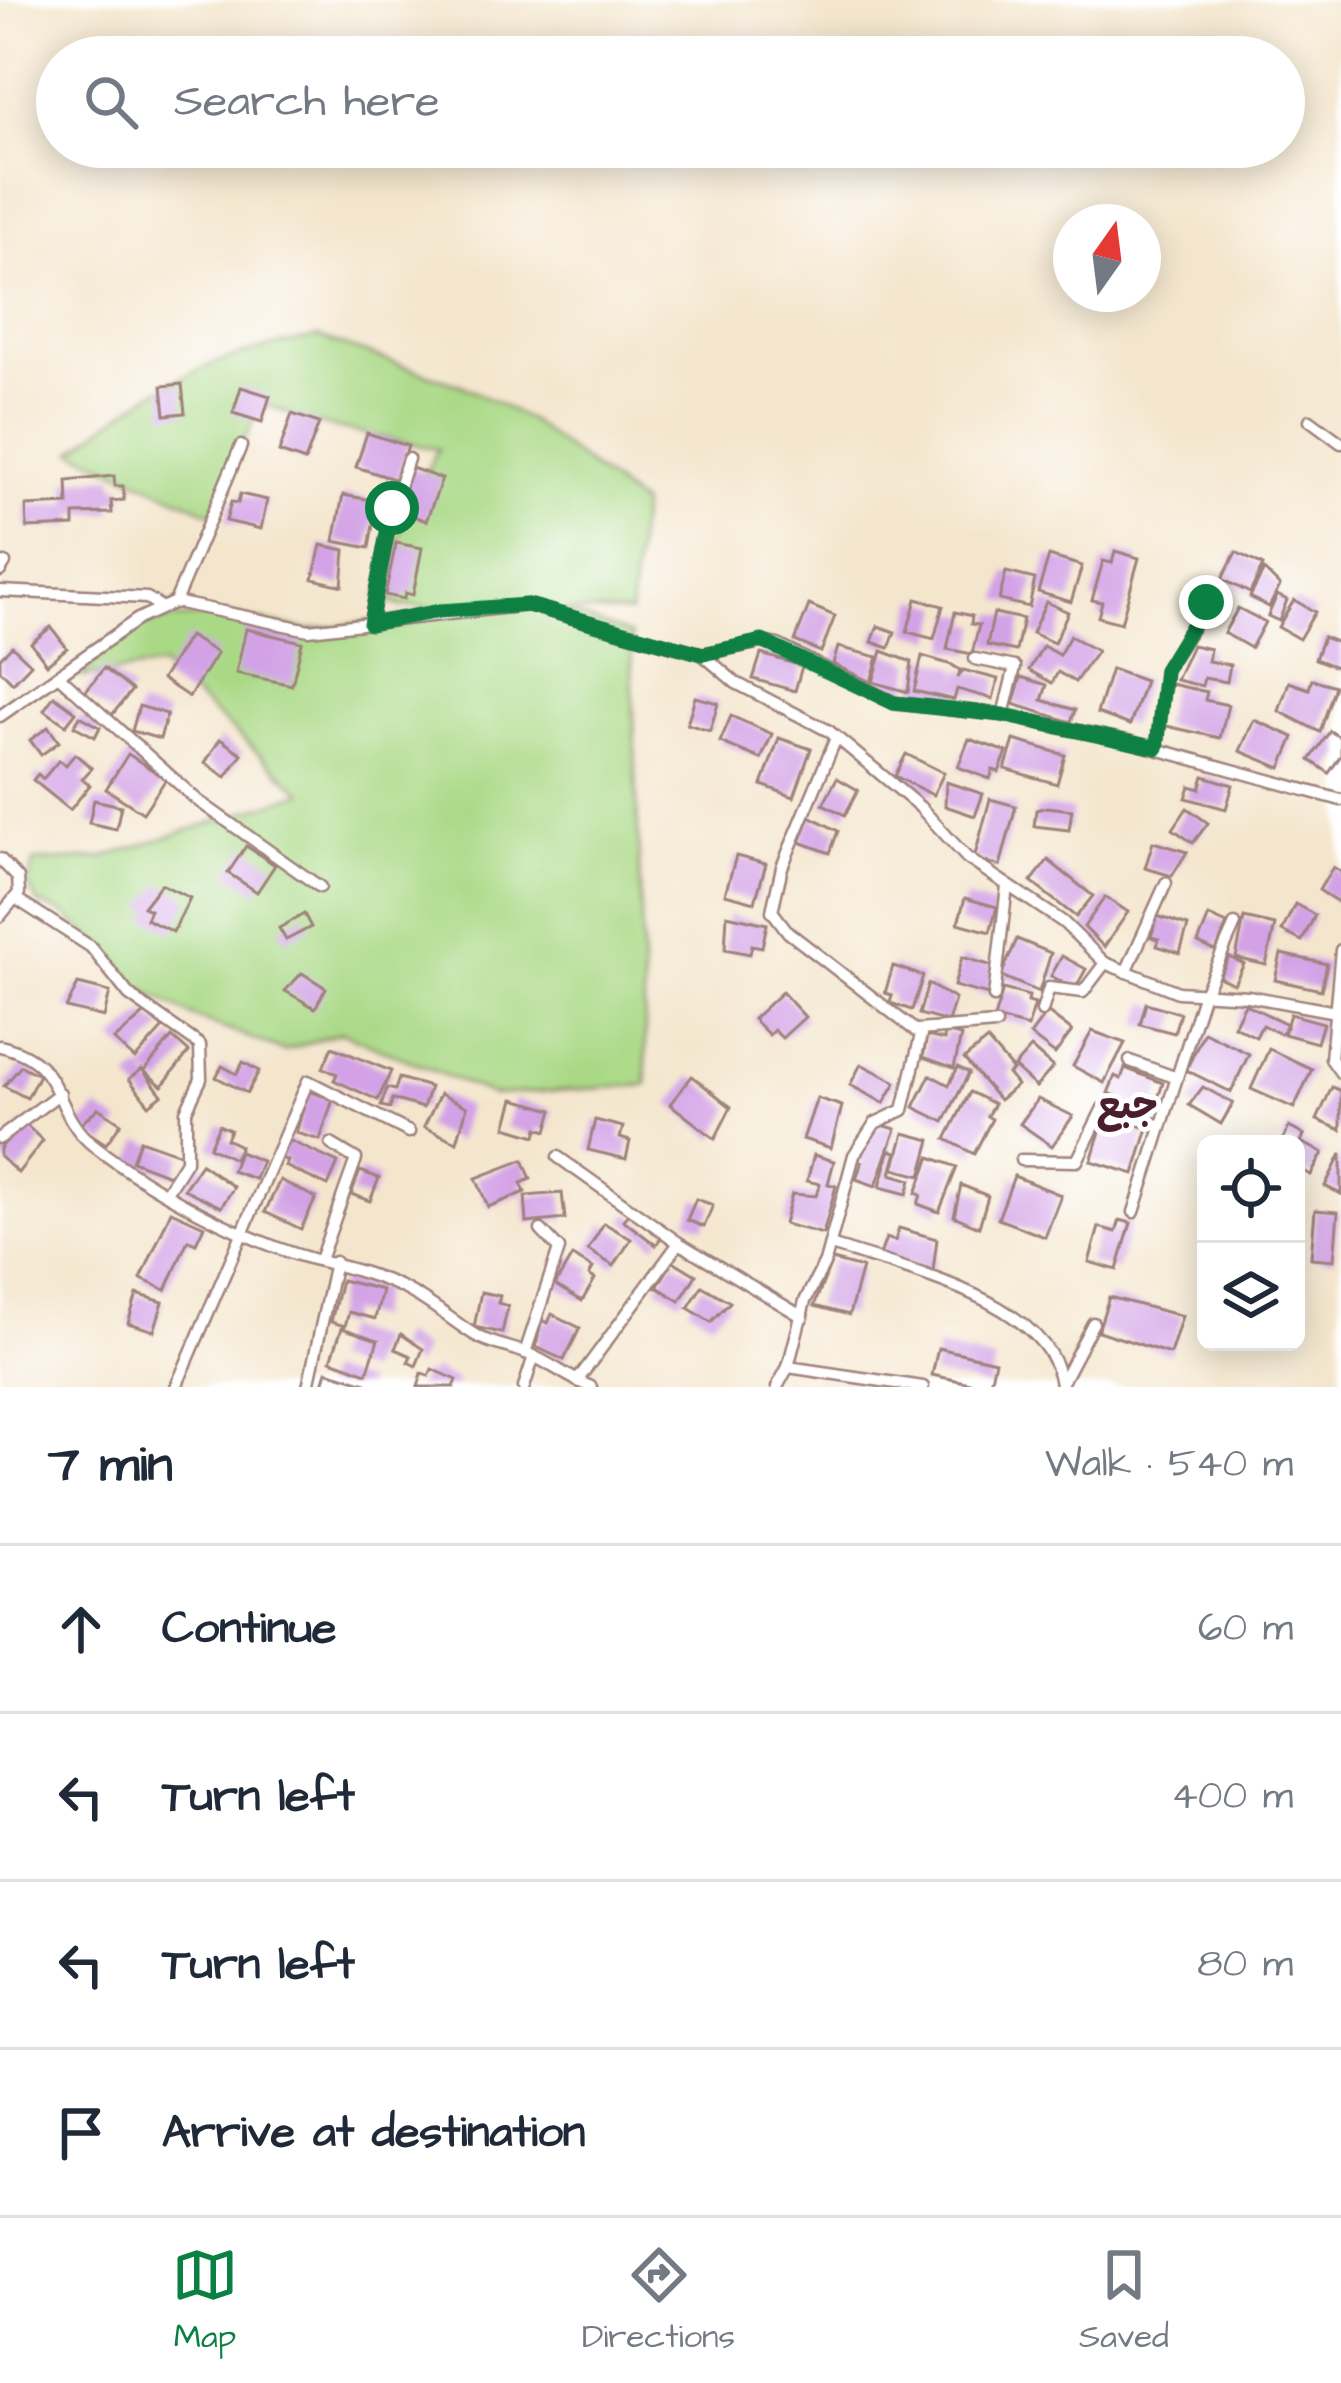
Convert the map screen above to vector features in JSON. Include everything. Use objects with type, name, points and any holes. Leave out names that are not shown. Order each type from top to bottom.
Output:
[{"type":"street","points":[[1310,420],[1341,443]]},
{"type":"street","points":[[175,602],[242,446]]},
{"type":"street","points":[[370,624],[392,508],[408,459]]},
{"type":"street","points":[[1157,748],[1165,670],[1217,587]]},
{"type":"street","points":[[0,590],[147,598],[161,607]]},
{"type":"street","points":[[0,716],[175,602],[309,630],[440,611],[528,605],[703,654],[736,683],[836,738],[920,807],[967,858],[1063,922],[1106,963],[1203,996],[1249,996],[1337,1012]]},
{"type":"street","points":[[703,654],[762,641],[894,703],[1003,715],[1157,748],[1341,800]]},
{"type":"street","points":[[975,659],[1015,667],[1003,715]]},
{"type":"street","points":[[58,675],[197,800],[320,887]]},
{"type":"street","points":[[836,738],[782,867],[772,911],[788,932],[918,1030],[996,1024]]},
{"type":"street","points":[[0,859],[18,878],[15,898],[0,916]]},
{"type":"street","points":[[1126,972],[1166,883]]},
{"type":"street","points":[[994,997],[1007,886]]},
{"type":"street","points":[[15,898],[91,947],[129,995],[200,1045],[200,1079],[186,1112],[187,1161],[167,1192]]},
{"type":"street","points":[[1134,1212],[1203,996],[1234,925]]},
{"type":"street","points":[[1341,950],[1331,1058],[1341,1073]]},
{"type":"street","points":[[1042,1011],[1049,988],[1083,992],[1106,963]]},
{"type":"street","points":[[776,1387],[788,1366],[831,1245],[854,1155],[875,1123],[902,1110],[918,1030]]},
{"type":"street","points":[[0,1046],[28,1053],[50,1072],[73,1123],[96,1148],[167,1192],[240,1229],[396,1284],[436,1304],[477,1336],[529,1354],[591,1387]]},
{"type":"street","points":[[1130,1061],[1177,1078]]},
{"type":"street","points":[[176,1387],[240,1229],[308,1081],[409,1132]]},
{"type":"street","points":[[0,1138],[60,1093]]},
{"type":"street","points":[[1021,1160],[1077,1161],[1103,1108],[1161,1126]]},
{"type":"street","points":[[320,1260],[356,1159],[331,1144]]},
{"type":"street","points":[[558,1157],[679,1243],[803,1317]]},
{"type":"street","points":[[524,1387],[559,1249],[541,1230]]},
{"type":"street","points":[[578,1381],[679,1243]]},
{"type":"street","points":[[831,1245],[998,1307],[1037,1335],[1059,1367],[1060,1386]]},
{"type":"street","points":[[308,1387],[335,1262]]},
{"type":"street","points":[[1060,1386],[1093,1324]]},
{"type":"street","points":[[788,1366],[923,1387]]},
{"type":"green space","points":[[318,337],[463,386],[529,420],[641,505],[630,613],[564,611],[631,635],[647,1085],[492,1095],[341,1032],[284,1051],[196,1018],[138,987],[107,951],[63,913],[39,904],[28,886],[34,862],[102,858],[303,793],[161,666],[82,677],[107,647],[137,627],[168,619],[228,615],[309,630],[466,608],[400,606],[378,597],[416,490],[438,449],[308,422],[261,402],[213,514],[74,451],[131,407],[187,375],[247,353]]},
{"type":"building","points":[[182,384],[185,413],[165,415],[162,386]]},
{"type":"building","points":[[241,387],[270,396],[262,422],[233,413]]},
{"type":"building","points":[[292,414],[319,423],[305,461],[279,452]]},
{"type":"building","points":[[367,433],[408,446],[397,480],[356,467]]},
{"type":"building","points":[[412,468],[442,479],[426,521],[396,509]]},
{"type":"building","points":[[114,476],[115,486],[123,486],[124,500],[111,501],[112,513],[74,514],[74,526],[27,528],[26,506],[68,504],[67,481]]},
{"type":"building","points":[[240,494],[267,500],[261,529],[226,521],[231,502],[238,503]]},
{"type":"building","points":[[343,495],[377,501],[369,548],[334,541]]},
{"type":"building","points":[[396,543],[422,548],[413,595],[405,593],[404,599],[385,595]]},
{"type":"building","points":[[321,545],[345,550],[342,586],[313,579]]},
{"type":"building","points":[[1115,551],[1139,558],[1121,623],[1098,617],[1102,602],[1092,600],[1103,561],[1112,563]]},
{"type":"building","points":[[1236,552],[1263,566],[1250,593],[1222,579]]},
{"type":"building","points":[[1049,556],[1082,566],[1071,602],[1038,592]]},
{"type":"building","points":[[1264,570],[1280,586],[1269,607],[1250,597]]},
{"type":"building","points":[[1006,572],[1035,579],[1029,607],[999,600]]},
{"type":"building","points":[[1277,595],[1287,600],[1279,621],[1268,616]]},
{"type":"building","points":[[916,599],[943,606],[934,639],[907,632]]},
{"type":"building","points":[[1294,600],[1315,612],[1299,639],[1278,627]]},
{"type":"building","points":[[1046,602],[1068,612],[1054,643],[1032,633]]},
{"type":"building","points":[[809,605],[835,616],[821,652],[795,641]]},
{"type":"building","points":[[1238,608],[1265,622],[1251,648],[1224,633]]},
{"type":"building","points":[[955,612],[972,616],[971,624],[979,625],[972,654],[947,649]]},
{"type":"building","points":[[994,613],[1023,619],[1016,651],[987,645]]},
{"type":"building","points":[[878,626],[895,632],[889,648],[872,642]]},
{"type":"building","points":[[51,627],[67,648],[47,664],[31,643]]},
{"type":"building","points":[[246,629],[302,642],[292,685],[236,673]]},
{"type":"building","points":[[189,636],[217,653],[189,697],[162,679]]},
{"type":"building","points":[[1070,636],[1097,651],[1075,682],[1058,672],[1052,683],[1029,670],[1043,646],[1059,655]]},
{"type":"building","points":[[1323,637],[1341,644],[1341,669],[1315,659]]},
{"type":"building","points":[[1192,645],[1210,649],[1208,661],[1230,665],[1227,682],[1204,678],[1202,686],[1176,680]]},
{"type":"building","points":[[12,646],[31,664],[13,683],[0,670],[0,658]]},
{"type":"building","points":[[838,647],[878,657],[871,682],[833,664]]},
{"type":"building","points":[[882,651],[912,662],[908,692],[873,682]]},
{"type":"building","points":[[761,654],[802,666],[795,691],[753,679]]},
{"type":"building","points":[[922,656],[952,665],[960,670],[958,678],[963,670],[998,679],[993,699],[957,689],[954,700],[914,691]]},
{"type":"building","points":[[104,668],[132,690],[112,715],[84,693]]},
{"type":"building","points":[[1111,669],[1145,681],[1130,725],[1097,713]]},
{"type":"building","points":[[1021,677],[1047,685],[1042,700],[1075,710],[1071,722],[1013,704]]},
{"type":"building","points":[[1312,679],[1335,686],[1320,732],[1279,711],[1289,682],[1309,689]]},
{"type":"building","points":[[1171,684],[1207,692],[1205,700],[1228,705],[1220,738],[1162,725]]},
{"type":"building","points":[[54,696],[76,712],[66,725],[44,710]]},
{"type":"building","points":[[695,697],[718,703],[710,731],[687,724]]},
{"type":"building","points":[[139,706],[167,714],[160,739],[132,731]]},
{"type":"building","points":[[80,716],[100,727],[95,737],[74,726]]},
{"type":"building","points":[[731,716],[772,734],[761,759],[720,742]]},
{"type":"building","points":[[1254,720],[1294,737],[1281,768],[1240,751]]},
{"type":"building","points":[[48,727],[59,742],[41,755],[30,740]]},
{"type":"building","points":[[1330,731],[1341,738],[1341,755],[1329,773],[1310,760]]},
{"type":"building","points":[[779,738],[811,749],[794,797],[762,785]]},
{"type":"building","points":[[220,739],[242,754],[226,777],[205,763]]},
{"type":"building","points":[[969,739],[1007,752],[999,772],[993,770],[990,779],[958,767]]},
{"type":"building","points":[[1014,740],[1065,755],[1057,784],[1005,769]]},
{"type":"building","points":[[75,754],[92,768],[82,779],[90,785],[70,810],[33,780],[38,774],[43,779],[59,760],[66,765]]},
{"type":"building","points":[[128,754],[166,779],[143,813],[106,789]]},
{"type":"building","points":[[906,754],[944,773],[933,795],[895,776]]},
{"type":"building","points":[[1204,776],[1233,785],[1226,809],[1186,798],[1190,786],[1200,789]]},
{"type":"building","points":[[837,778],[858,790],[845,815],[823,804]]},
{"type":"building","points":[[946,782],[983,794],[975,816],[945,806]]},
{"type":"building","points":[[990,799],[1016,806],[1000,866],[974,859]]},
{"type":"building","points":[[94,800],[121,806],[116,829],[89,823]]},
{"type":"building","points":[[1187,808],[1208,823],[1193,843],[1173,829]]},
{"type":"building","points":[[1036,810],[1072,810],[1069,830],[1034,826]]},
{"type":"building","points":[[810,816],[838,831],[830,853],[800,842]]},
{"type":"building","points":[[1153,842],[1187,852],[1172,876],[1145,868]]},
{"type":"building","points":[[246,846],[275,865],[257,892],[228,873]]},
{"type":"building","points":[[736,856],[766,864],[755,902],[725,894]]},
{"type":"building","points":[[1048,860],[1093,896],[1076,917],[1031,882]]},
{"type":"building","points":[[1333,867],[1341,872],[1341,904],[1319,890]]},
{"type":"building","points":[[161,884],[190,898],[173,932],[146,919],[150,910],[143,907]]},
{"type":"building","points":[[1105,897],[1128,912],[1104,947],[1084,927]]},
{"type":"building","points":[[965,898],[997,907],[990,932],[958,923]]},
{"type":"building","points":[[1295,904],[1315,915],[1302,941],[1282,931]]},
{"type":"building","points":[[304,914],[311,927],[286,940],[279,928]]},
{"type":"building","points":[[727,915],[767,924],[762,947],[752,945],[750,954],[725,949]]},
{"type":"building","points":[[1157,916],[1188,926],[1180,953],[1157,946],[1159,939],[1151,937]]},
{"type":"building","points":[[1209,916],[1227,924],[1216,951],[1198,943]]},
{"type":"building","points":[[1244,918],[1275,925],[1266,965],[1236,958]]},
{"type":"building","points":[[1017,939],[1051,953],[1039,992],[1001,976]]},
{"type":"building","points":[[1281,954],[1327,964],[1321,990],[1275,980]]},
{"type":"building","points":[[1062,956],[1086,969],[1075,989],[1051,976]]},
{"type":"building","points":[[962,957],[996,967],[988,995],[954,986]]},
{"type":"building","points":[[1229,957],[1244,964],[1234,984],[1219,977]]},
{"type":"building","points":[[893,966],[923,976],[912,1010],[890,1003],[892,995],[885,993]]},
{"type":"building","points":[[302,973],[326,988],[315,1008],[285,991]]},
{"type":"building","points":[[78,984],[110,992],[104,1017],[66,1008]]},
{"type":"building","points":[[928,984],[955,999],[948,1022],[919,1014]]},
{"type":"building","points":[[1003,989],[1029,996],[1028,1002],[1035,1004],[1028,1027],[994,1018]]},
{"type":"building","points":[[782,992],[805,1017],[782,1038],[774,1030],[769,1035],[753,1019]]},
{"type":"building","points":[[1146,1003],[1180,1013],[1174,1033],[1140,1024]]},
{"type":"building","points":[[1245,1004],[1287,1024],[1281,1034],[1262,1025],[1256,1037],[1234,1026]]},
{"type":"building","points":[[1047,1012],[1072,1031],[1055,1054],[1030,1035]]},
{"type":"building","points":[[145,1013],[163,1028],[135,1059],[114,1040]]},
{"type":"building","points":[[1290,1014],[1323,1023],[1317,1043],[1284,1034]]},
{"type":"building","points":[[1092,1031],[1125,1043],[1104,1083],[1073,1066]]},
{"type":"building","points":[[945,1032],[961,1036],[954,1068],[923,1057],[927,1036],[944,1040]]},
{"type":"building","points":[[1204,1032],[1249,1054],[1231,1092],[1186,1070]]},
{"type":"building","points":[[172,1037],[189,1052],[162,1086],[144,1071]]},
{"type":"building","points":[[987,1040],[1013,1070],[1008,1074],[1017,1085],[999,1100],[964,1059]]},
{"type":"building","points":[[332,1047],[391,1071],[378,1100],[334,1080],[337,1074],[323,1068]]},
{"type":"building","points":[[1031,1048],[1053,1067],[1036,1087],[1014,1067]]},
{"type":"building","points":[[1269,1049],[1312,1069],[1294,1108],[1251,1089]]},
{"type":"building","points":[[243,1062],[259,1071],[247,1093],[216,1077],[222,1066],[237,1074]]},
{"type":"building","points":[[861,1064],[896,1082],[884,1103],[850,1085]]},
{"type":"building","points":[[21,1066],[39,1075],[27,1098],[4,1086]]},
{"type":"building","points":[[958,1067],[969,1073],[944,1122],[914,1107],[930,1075],[949,1085]]},
{"type":"building","points":[[1125,1068],[1163,1083],[1152,1117],[1138,1112],[1141,1105],[1108,1093],[1115,1076],[1121,1079]]},
{"type":"building","points":[[142,1069],[162,1095],[149,1105],[129,1079]]},
{"type":"building","points":[[692,1076],[731,1107],[715,1139],[670,1104]]},
{"type":"building","points":[[399,1078],[430,1087],[423,1108],[392,1099],[390,1108],[381,1106],[387,1088],[395,1090]]},
{"type":"building","points":[[1203,1087],[1233,1103],[1221,1124],[1189,1105]]},
{"type":"building","points":[[1332,1087],[1341,1091],[1341,1130],[1317,1120]]},
{"type":"building","points":[[308,1091],[333,1099],[320,1140],[296,1133]]},
{"type":"building","points":[[970,1092],[994,1104],[987,1116],[992,1119],[974,1154],[946,1139]]},
{"type":"building","points":[[440,1094],[467,1107],[457,1142],[424,1127]]},
{"type":"building","points":[[817,1098],[842,1106],[831,1148],[803,1139]]},
{"type":"building","points":[[514,1099],[553,1110],[547,1131],[538,1128],[536,1136],[506,1127]]},
{"type":"building","points":[[1038,1099],[1073,1116],[1052,1146],[1020,1124]]},
{"type":"building","points":[[98,1108],[121,1123],[106,1144],[79,1126]]},
{"type":"building","points":[[1105,1115],[1148,1128],[1134,1174],[1091,1161]]},
{"type":"building","points":[[595,1120],[623,1127],[620,1138],[630,1141],[626,1159],[588,1150]]},
{"type":"building","points":[[24,1123],[43,1141],[18,1173],[0,1156],[0,1148]]},
{"type":"building","points":[[219,1125],[230,1130],[226,1139],[240,1146],[234,1159],[209,1147]]},
{"type":"building","points":[[882,1125],[896,1129],[876,1186],[856,1179],[862,1162],[855,1160],[870,1134]]},
{"type":"building","points":[[904,1133],[931,1140],[921,1176],[894,1169]]},
{"type":"building","points":[[286,1139],[338,1163],[328,1186],[285,1166],[287,1161],[278,1156]]},
{"type":"building","points":[[140,1140],[182,1155],[174,1177],[132,1161]]},
{"type":"building","points":[[1305,1144],[1323,1153],[1311,1175],[1305,1172]]},
{"type":"building","points":[[890,1150],[897,1152],[891,1174],[911,1180],[907,1194],[880,1187]]},
{"type":"building","points":[[239,1152],[262,1161],[255,1179],[232,1171]]},
{"type":"building","points":[[1341,1154],[1341,1194],[1325,1186]]},
{"type":"building","points":[[814,1155],[834,1161],[828,1184],[836,1186],[823,1234],[784,1224],[792,1194],[816,1196],[820,1184],[807,1181]]},
{"type":"building","points":[[930,1157],[957,1167],[939,1212],[918,1204],[921,1195],[916,1193]]},
{"type":"building","points":[[523,1160],[531,1179],[521,1183],[525,1192],[488,1207],[476,1178]]},
{"type":"building","points":[[201,1164],[234,1187],[221,1207],[184,1189]]},
{"type":"building","points":[[360,1171],[379,1178],[370,1201],[351,1194]]},
{"type":"building","points":[[1014,1176],[1061,1195],[1045,1237],[998,1219]]},
{"type":"building","points":[[280,1180],[316,1198],[301,1229],[265,1212]]},
{"type":"building","points":[[961,1185],[988,1196],[979,1227],[954,1216]]},
{"type":"building","points":[[562,1193],[565,1219],[527,1223],[525,1196]]},
{"type":"building","points":[[696,1199],[713,1205],[704,1227],[687,1220]]},
{"type":"building","points":[[1315,1210],[1338,1212],[1334,1260],[1311,1258]]},
{"type":"building","points":[[171,1211],[204,1226],[196,1243],[188,1240],[166,1290],[141,1279]]},
{"type":"building","points":[[629,1213],[661,1238],[656,1245],[623,1220]]},
{"type":"building","points":[[1120,1220],[1131,1223],[1117,1270],[1089,1262],[1099,1227],[1116,1232]]},
{"type":"building","points":[[604,1223],[631,1239],[614,1266],[588,1250]]},
{"type":"building","points":[[899,1228],[937,1239],[933,1271],[880,1255],[886,1238],[895,1241]]},
{"type":"building","points":[[572,1256],[593,1268],[589,1275],[595,1279],[582,1301],[555,1285]]},
{"type":"building","points":[[832,1260],[862,1268],[849,1315],[814,1306]]},
{"type":"building","points":[[673,1261],[696,1275],[680,1301],[657,1287]]},
{"type":"building","points":[[341,1280],[382,1290],[375,1319],[349,1312],[345,1326],[331,1322]]},
{"type":"building","points":[[702,1286],[730,1302],[711,1322],[688,1308]]},
{"type":"building","points":[[481,1292],[500,1296],[498,1303],[508,1306],[502,1333],[474,1327]]},
{"type":"building","points":[[137,1294],[163,1302],[154,1331],[128,1323]]},
{"type":"building","points":[[1109,1297],[1182,1316],[1170,1354],[1098,1331]]},
{"type":"building","points":[[552,1314],[580,1328],[564,1360],[536,1347],[541,1320],[548,1323]]},
{"type":"building","points":[[342,1328],[378,1340],[367,1373],[331,1360]]},
{"type":"building","points":[[401,1334],[423,1349],[416,1366],[408,1362],[411,1356],[395,1349]]},
{"type":"building","points":[[938,1348],[995,1361],[989,1387],[932,1375]]},
{"type":"building","points":[[432,1369],[457,1380],[454,1387],[418,1387],[422,1373],[429,1376]]},
{"type":"building","points":[[327,1371],[366,1383],[365,1387],[322,1387]]},
{"type":"district","name":"جبع","points":[[1127,1107]]},
{"type":"route","points":[[392,508],[370,624],[395,624],[440,611],[528,605],[703,654],[762,641],[894,703],[1003,715],[1157,748],[1166,697],[1165,670],[1206,602]]}]
